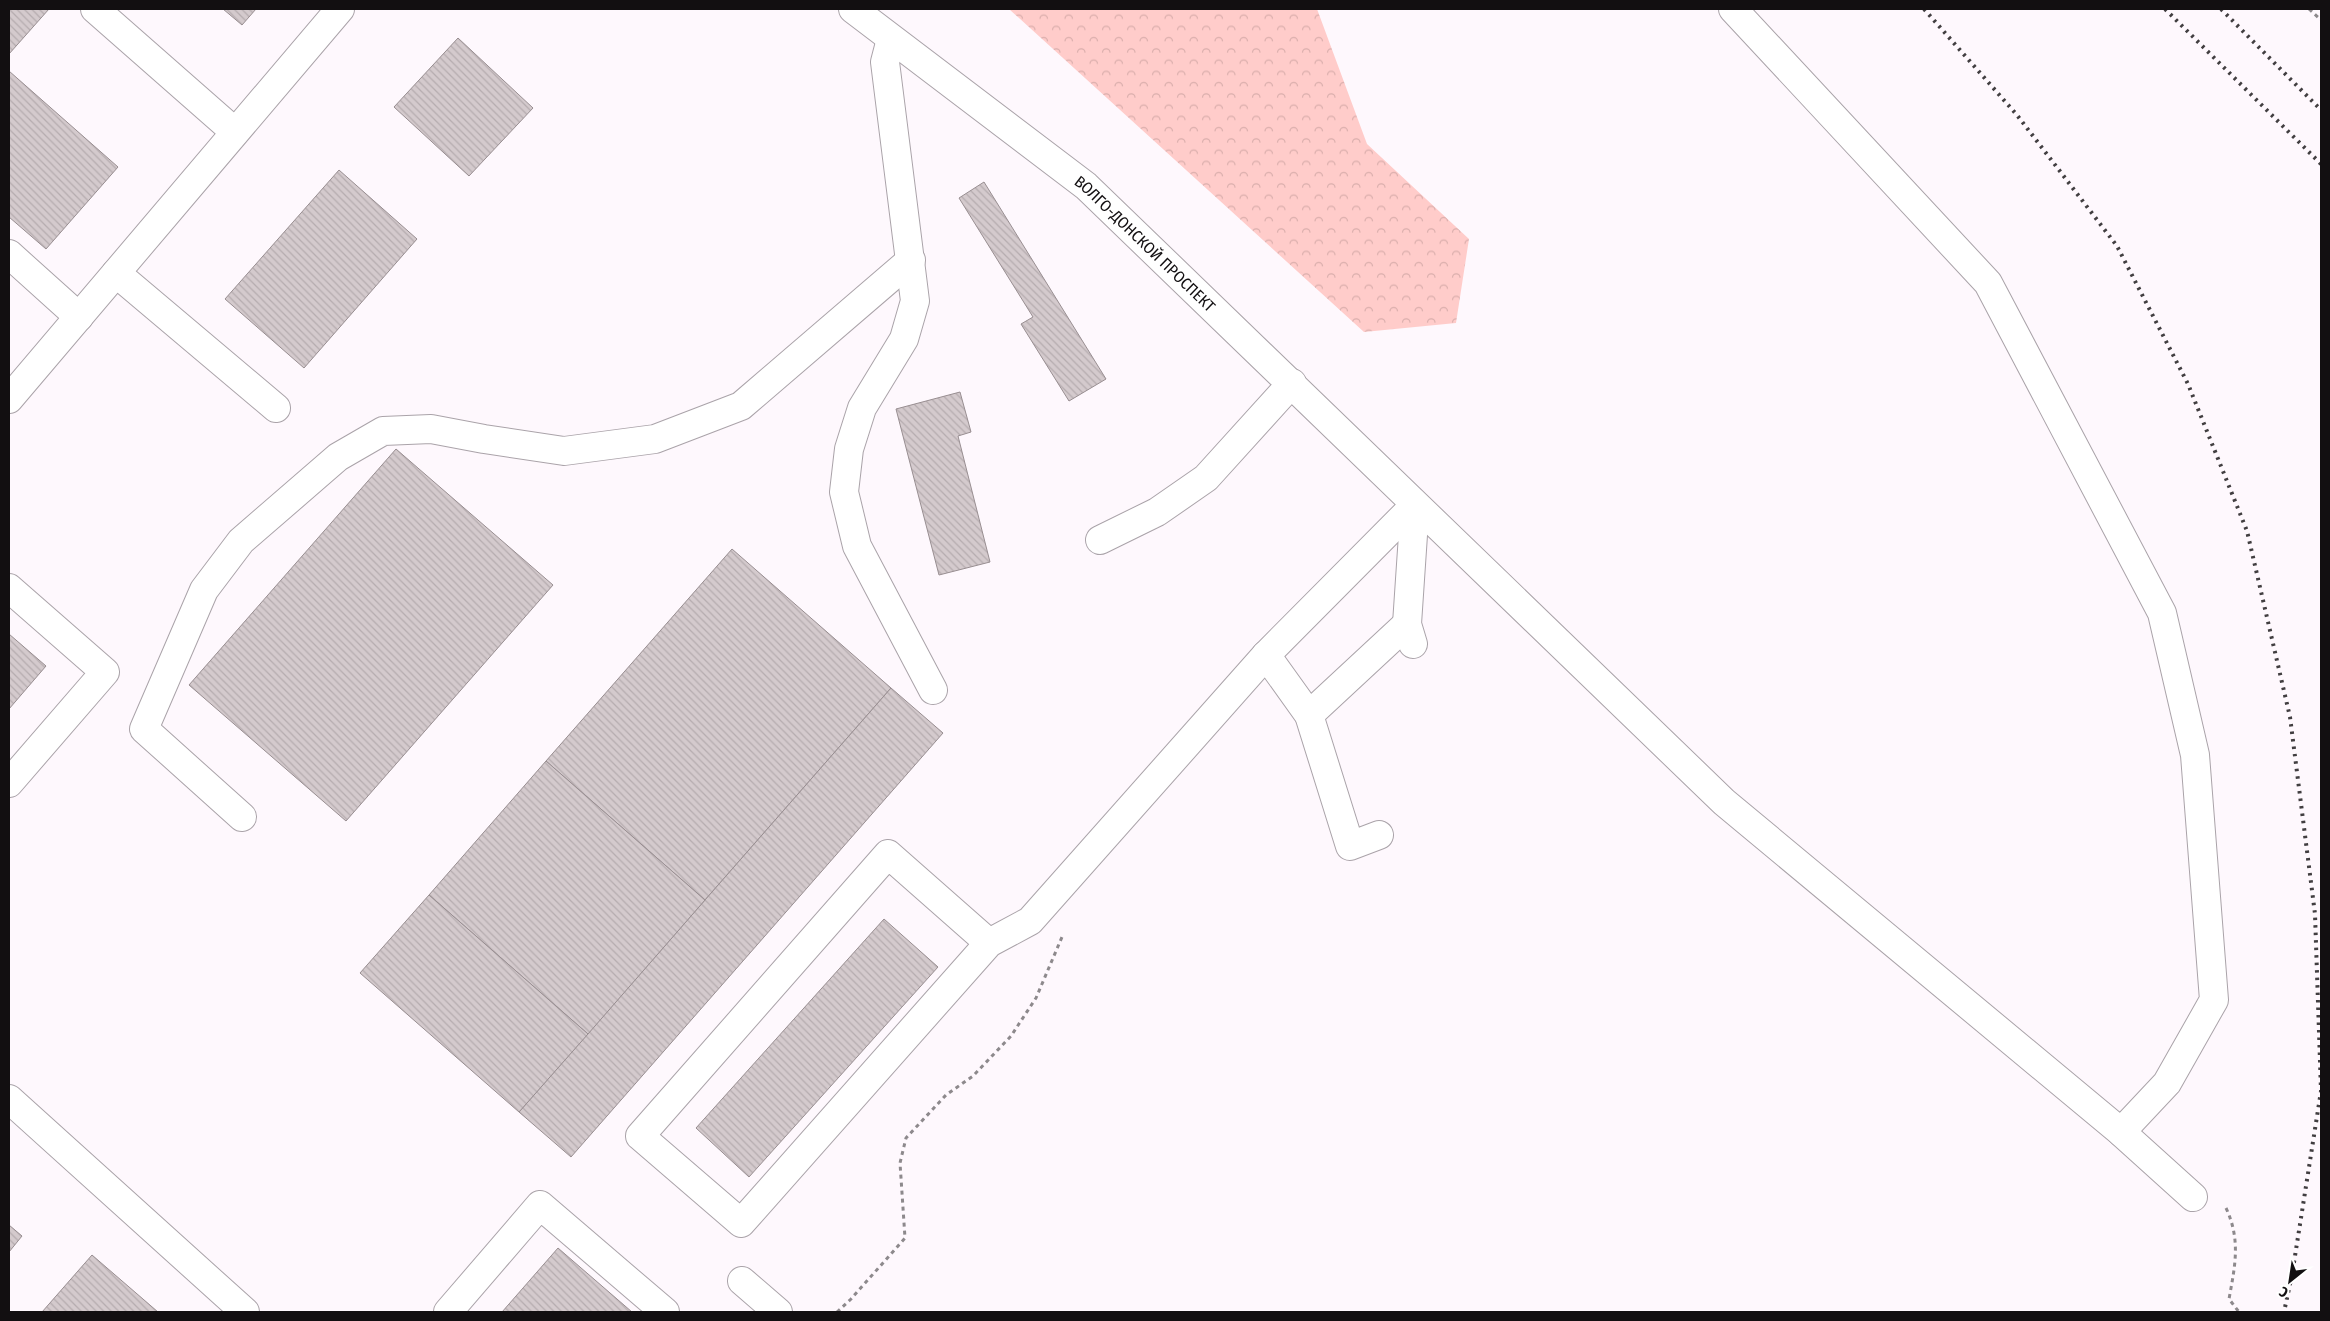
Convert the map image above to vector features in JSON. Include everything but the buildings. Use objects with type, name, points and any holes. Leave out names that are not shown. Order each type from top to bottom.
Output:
[{"type":"street","points":[[95,9],[235,132]]},
{"type":"street","points":[[9,399],[340,9]]},
{"type":"street","name":"ВОЛГО-ДОНСКОЙ ПРОСПЕКТ","points":[[853,9],[1086,186],[1724,802],[2121,1132],[2193,1197]]},
{"type":"street","points":[[1733,9],[1988,283],[2162,613],[2195,755],[2214,1000],[2168,1082],[2121,1132]]},
{"type":"street","points":[[891,39],[885,62],[915,301],[904,339],[862,408],[849,449],[844,492],[857,546],[932,690]]},
{"type":"street","points":[[9,254],[79,317]]},
{"type":"street","points":[[242,817],[144,729],[204,590],[241,542],[338,457],[383,431],[431,429],[564,451],[655,439],[741,406],[911,260]]},
{"type":"street","points":[[116,273],[276,408]]},
{"type":"street","points":[[1100,540],[1157,512],[1206,478],[1292,383]]},
{"type":"street","points":[[1309,715],[1410,634],[1415,505]]},
{"type":"street","points":[[989,943],[888,854],[640,1136],[741,1223],[989,943],[1030,921],[1266,655],[1415,505]]},
{"type":"street","points":[[9,588],[105,672],[9,782]]},
{"type":"street","points":[[1266,655],[1309,715],[1350,846],[1379,835]]},
{"type":"street","points":[[9,1099],[246,1312]]},
{"type":"street","points":[[448,1312],[540,1205],[665,1312]]},
{"type":"street","points":[[742,1281],[778,1312]]},
{"type":"path","points":[[2309,9],[2321,20]]},
{"type":"path","points":[[837,1312],[851,1299],[905,1238],[900,1163],[906,1138],[946,1095],[973,1076],[1011,1036],[1036,998],[1064,933]]},
{"type":"path","points":[[2193,1197],[2215,1191],[2227,1210],[2236,1239],[2235,1264],[2229,1299],[2239,1312]]},
{"type":"green space","points":[[1009,9],[1317,9],[1367,144],[1469,239],[1456,323],[1364,332]]},
{"type":"railway","points":[[1924,9],[2017,115],[2117,246],[2188,384],[2247,531],[2290,717],[2315,914],[2321,1091],[2292,1275],[2284,1312]]},
{"type":"railway","points":[[2165,9],[2321,164]]},
{"type":"railway","points":[[2221,9],[2321,110]]}]
